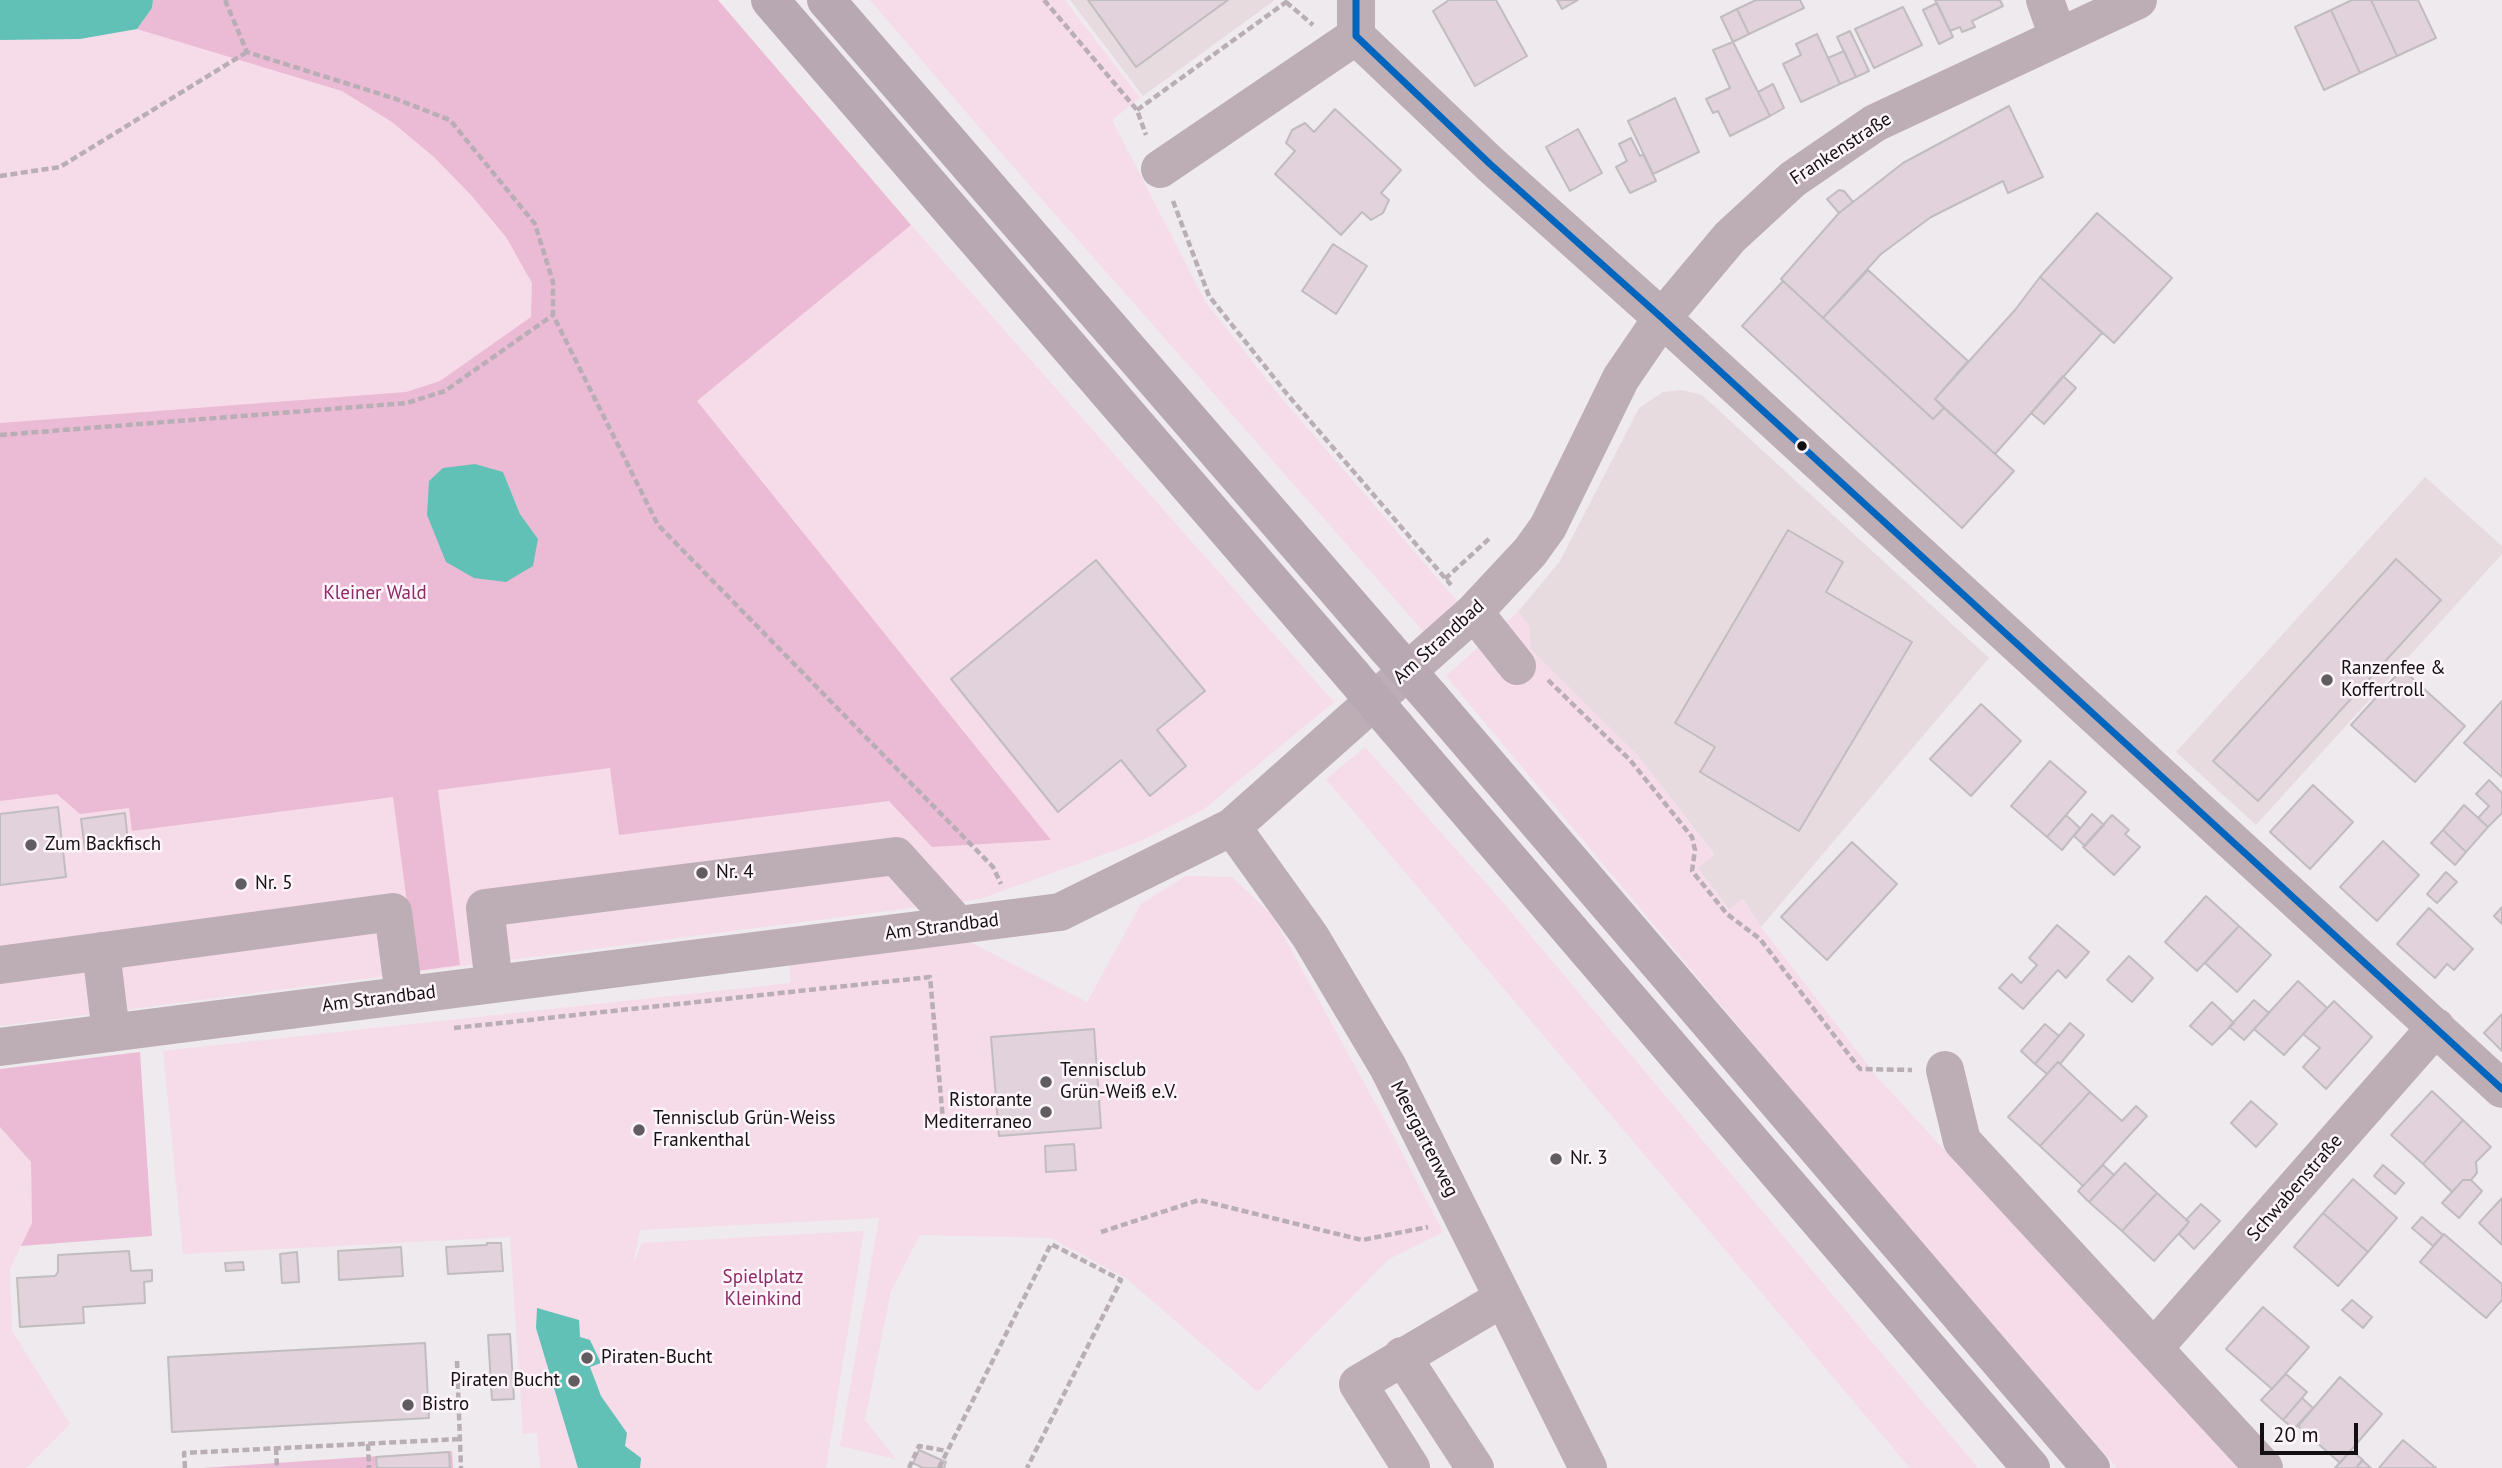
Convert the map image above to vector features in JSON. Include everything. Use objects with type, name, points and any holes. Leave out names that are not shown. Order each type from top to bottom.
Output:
[{"type":"highway","points":[[770,0],[2031,1468]]},
{"type":"highway","points":[[826,0],[1431,698],[2091,1468]]},
{"type":"street","points":[[2045,0],[2058,37]]},
{"type":"street","name":"Frankenstraße","points":[[1662,318],[1730,237],[1793,179],[1875,123],[2138,0]]},
{"type":"street","points":[[1160,169],[1356,18],[1490,164],[1662,318],[2502,1089]]},
{"type":"street","name":"Am Strandbad","points":[[0,1047],[1060,912],[1232,827],[1474,612],[1530,552],[1549,527],[1621,378],[1662,318]]},
{"type":"street","points":[[1474,612],[1517,666]]},
{"type":"street","name":"Meergartenweg","points":[[1232,827],[1310,936],[1388,1068],[1588,1468]]},
{"type":"street","points":[[494,984],[485,908],[512,904],[896,856],[958,925]]},
{"type":"street","points":[[0,965],[393,912],[404,995]]},
{"type":"street","points":[[101,951],[111,1033]]},
{"type":"street","name":"Schwabenstraße","points":[[2154,1348],[2437,1027]]},
{"type":"street","points":[[1945,1070],[1962,1141],[2264,1468]]},
{"type":"street","points":[[1411,1468],[1358,1384],[1503,1298]]},
{"type":"street","points":[[1402,1356],[1475,1468]]},
{"type":"path","points":[[225,0],[247,52]]},
{"type":"path","points":[[1044,0],[1137,110],[1209,296],[1287,394],[1445,579]]},
{"type":"path","points":[[1137,110],[1289,0]]},
{"type":"path","points":[[0,176],[60,167],[247,52],[396,99],[450,120],[535,224],[553,282],[553,314],[658,524],[993,867],[1017,918]]},
{"type":"path","points":[[0,435],[407,403],[445,391],[553,314]]},
{"type":"path","points":[[1517,666],[1539,672],[1630,760],[1692,837],[1695,849],[1692,871],[1727,914],[1760,939],[1860,1069],[1945,1070]]},
{"type":"path","points":[[445,1029],[930,977],[943,1120]]},
{"type":"path","points":[[1101,1232],[1199,1199],[1362,1240],[1437,1226],[1461,1214]]},
{"type":"path","points":[[939,1468],[1051,1244],[1121,1280],[1027,1468]]},
{"type":"path","points":[[457,1361],[461,1468]]},
{"type":"path","points":[[185,1468],[184,1453],[460,1439]]},
{"type":"path","points":[[368,1444],[369,1468]]},
{"type":"path","points":[[909,1468],[919,1446],[947,1451]]},
{"type":"path","points":[[276,1448],[277,1468]]},
{"type":"shaded area","points":[[0,0],[153,0],[152,8],[137,29],[80,39],[0,40]]},
{"type":"shaded area","points":[[1070,0],[1275,0],[1143,96]]},
{"type":"shaded area","points":[[1682,390],[1702,395],[1989,658],[1761,927],[1743,899],[1729,910],[1698,868],[1714,854],[1639,757],[1530,649],[1529,626],[1518,612],[1560,561],[1639,408],[1663,392]]},
{"type":"shaded area","points":[[475,464],[503,472],[520,514],[538,539],[533,566],[506,582],[474,578],[446,562],[427,515],[429,481],[443,468]]},
{"type":"shaded area","points":[[2425,477],[2502,546],[2502,554],[2256,825],[2176,752]]},
{"type":"shaded area","name":"Piraten Bucht","points":[[537,1308],[579,1320],[580,1337],[590,1340],[601,1363],[590,1367],[601,1396],[627,1433],[625,1446],[641,1458],[640,1468],[578,1468],[536,1328]]},
{"type":"green space","name":"Kleiner Wald","points":[[0,0],[718,0],[911,225],[1334,702],[1203,810],[1141,841],[980,899],[0,1026]]},
{"type":"green space","name":"Kleiner Wald","points":[[153,0],[718,0],[911,225],[697,401],[1051,840],[932,847],[889,801],[619,835],[610,768],[438,790],[460,965],[416,971],[393,797],[132,831],[129,808],[80,814],[57,794],[0,801],[0,423],[406,392],[440,381],[531,317],[532,283],[506,237],[434,157],[392,122],[342,91],[137,29],[152,8]],"holes":[[[443,468],[503,472],[520,514],[538,539]]]},
{"type":"green space","points":[[870,0],[1065,0],[1140,98],[1112,120],[1205,301],[1278,394],[1457,601],[1424,632],[1002,154]]},
{"type":"green space","points":[[1518,612],[1529,626],[1531,649],[1639,757],[1714,855],[1698,868],[1728,910],[1743,899],[1761,927],[1877,1077],[2238,1468],[2117,1468],[1825,1130],[1446,676]]},
{"type":"green space","points":[[1365,747],[1500,899],[1978,1468],[1910,1468],[1326,779]]},
{"type":"green space","name":"Spielplatz Kleinkind","points":[[1186,876],[1232,877],[1272,915],[1443,1232],[1389,1259],[1258,1392],[1127,1279],[1051,1238],[920,1235],[891,1291],[865,1420],[896,1459],[840,1446],[879,1218],[640,1230],[633,1264],[642,1243],[864,1231],[826,1468],[540,1468],[537,1433],[523,1434],[510,1237],[183,1254],[163,1051],[791,983],[789,959],[960,937],[1087,1002],[1141,904]]},
{"type":"green space","points":[[140,1052],[152,1236],[21,1246],[32,1223],[31,1162],[0,1127],[0,1069]]},
{"type":"green space","points":[[0,1127],[31,1162],[32,1223],[10,1269],[12,1331],[70,1424],[26,1468],[0,1468]]},
{"type":"green space","points":[[452,1451],[453,1468],[203,1468]]},
{"type":"building","points":[[1088,0],[1228,0],[1136,67]]},
{"type":"building","points":[[1449,0],[1496,0],[1527,56],[1475,86],[1433,11]]},
{"type":"building","points":[[1557,0],[1578,0],[1562,9]]},
{"type":"building","points":[[1756,0],[1800,0],[1804,8],[1749,34],[1737,9]]},
{"type":"building","points":[[1935,0],[2000,0],[2003,6],[1972,21],[1975,27],[1962,32],[1960,27],[1950,31]]},
{"type":"building","points":[[2352,0],[2371,0],[2397,56],[2360,73],[2331,10]]},
{"type":"building","points":[[2371,0],[2418,0],[2436,38],[2397,56]]},
{"type":"building","points":[[1937,3],[1953,37],[1939,44],[1923,10]]},
{"type":"building","points":[[1903,7],[1922,45],[1874,68],[1855,29]]},
{"type":"building","points":[[1737,9],[1749,34],[1733,42],[1721,17]]},
{"type":"building","points":[[2331,10],[2360,73],[2324,90],[2295,27]]},
{"type":"building","points":[[1850,31],[1869,71],[1856,77],[1837,37]]},
{"type":"building","points":[[1817,34],[1840,84],[1801,102],[1783,64],[1801,55],[1796,44]]},
{"type":"building","points":[[1733,42],[1770,116],[1730,136],[1718,111],[1713,113],[1706,99],[1730,88],[1713,50]]},
{"type":"building","points":[[1844,51],[1856,77],[1840,84],[1828,58]]},
{"type":"building","points":[[1773,84],[1784,108],[1770,116],[1758,92]]},
{"type":"building","points":[[1675,98],[1699,152],[1653,174],[1628,121]]},
{"type":"building","points":[[2009,106],[2043,177],[2008,193],[2003,181],[1931,217],[1881,254],[1823,318],[1781,279],[1839,213],[1903,163]]},
{"type":"building","points":[[1335,109],[1401,170],[1381,193],[1389,200],[1383,213],[1371,220],[1362,212],[1341,235],[1275,174],[1295,151],[1286,143],[1292,130],[1305,123],[1314,132]]},
{"type":"building","points":[[1578,129],[1602,173],[1570,191],[1546,147]]},
{"type":"building","points":[[1631,138],[1640,156],[1643,154],[1656,181],[1630,193],[1616,167],[1627,161],[1619,144]]},
{"type":"building","points":[[1839,190],[1844,191],[1853,202],[1839,213],[1827,199]]},
{"type":"building","points":[[2097,213],[2172,278],[2114,343],[2040,277]]},
{"type":"building","points":[[1333,244],[1367,266],[1336,314],[1302,291]]},
{"type":"building","points":[[1868,270],[1968,361],[1935,399],[1944,408],[1933,419],[1823,318]]},
{"type":"building","points":[[2040,277],[2102,333],[1995,454],[1935,399],[2015,310]]},
{"type":"building","points":[[1783,281],[1933,419],[1944,408],[2014,471],[1962,528],[1742,326]]},
{"type":"building","points":[[2063,376],[2076,388],[2044,424],[2031,413]]},
{"type":"building","points":[[1788,530],[1843,562],[1826,592],[1912,642],[1799,831],[1700,772],[1715,747],[1675,723]]},
{"type":"building","name":"Ranzenfee & Koffertroll","points":[[2396,559],[2441,600],[2258,801],[2213,761]]},
{"type":"building","points":[[1096,560],[1205,691],[1157,730],[1186,766],[1150,796],[1121,760],[1058,812],[951,679]]},
{"type":"building","points":[[2402,669],[2465,726],[2415,782],[2351,725]]},
{"type":"building","points":[[2502,701],[2502,777],[2464,743]]},
{"type":"building","points":[[1981,704],[2021,741],[1971,796],[1930,759]]},
{"type":"building","points":[[2050,761],[2086,792],[2047,837],[2011,806]]},
{"type":"building","points":[[2489,780],[2502,793],[2502,813],[2488,827],[2478,818],[2489,806],[2476,794]]},
{"type":"building","points":[[2313,785],[2353,822],[2310,869],[2270,832]]},
{"type":"building","points":[[2464,805],[2488,827],[2466,852],[2443,830]]},
{"type":"building","name":"Zum Backfisch","points":[[58,807],[66,877],[0,885],[0,814]]},
{"type":"building","points":[[125,813],[128,843],[85,849],[81,819]]},
{"type":"building","points":[[2092,814],[2104,825],[2085,846],[2074,836]]},
{"type":"building","points":[[2066,815],[2080,828],[2062,850],[2047,837]]},
{"type":"building","points":[[2112,815],[2129,830],[2125,834],[2140,847],[2114,875],[2083,847]]},
{"type":"building","points":[[2443,830],[2466,852],[2455,865],[2431,843]]},
{"type":"building","points":[[2383,841],[2419,875],[2377,921],[2340,887]]},
{"type":"building","points":[[1852,842],[1897,884],[1827,960],[1781,917]]},
{"type":"building","points":[[2446,872],[2457,882],[2437,903],[2427,894]]},
{"type":"building","points":[[2206,896],[2239,926],[2197,971],[2165,942]]},
{"type":"building","points":[[2502,907],[2502,924],[2494,916]]},
{"type":"building","points":[[2429,908],[2473,949],[2454,970],[2447,964],[2435,978],[2397,944]]},
{"type":"building","points":[[2057,925],[2089,952],[2066,978],[2058,970],[2023,1009],[1999,988],[2012,974],[2021,983],[2037,965],[2029,958]]},
{"type":"building","points":[[2239,926],[2271,955],[2237,992],[2205,963]]},
{"type":"building","points":[[2129,956],[2153,978],[2132,1002],[2107,980]]},
{"type":"building","points":[[2298,981],[2327,1008],[2284,1055],[2254,1029]]},
{"type":"building","points":[[2254,1000],[2269,1013],[2244,1040],[2229,1027]]},
{"type":"building","points":[[2334,1001],[2372,1037],[2326,1089],[2303,1067],[2320,1048],[2303,1034]]},
{"type":"building","points":[[2212,1002],[2234,1023],[2212,1045],[2190,1026]]},
{"type":"building","points":[[2502,1014],[2502,1051],[2484,1033]]},
{"type":"building","points":[[2070,1023],[2084,1035],[2060,1064],[2058,1062],[2047,1074],[2035,1064]]},
{"type":"building","points":[[2045,1024],[2059,1036],[2035,1064],[2021,1051]]},
{"type":"building","name":"Tennisclub Grün-Weiß e.V.","points":[[1094,1029],[1101,1128],[999,1136],[991,1037]]},
{"type":"building","points":[[2058,1062],[2090,1092],[2040,1146],[2008,1117]]},
{"type":"building","points":[[2432,1091],[2463,1120],[2423,1164],[2391,1135]]},
{"type":"building","points":[[2090,1092],[2122,1121],[2136,1106],[2147,1116],[2083,1186],[2040,1146]]},
{"type":"building","points":[[2251,1101],[2277,1124],[2256,1147],[2231,1123]]},
{"type":"building","points":[[2463,1120],[2491,1147],[2476,1162],[2477,1173],[2471,1180],[2463,1180],[2452,1192],[2423,1164]]},
{"type":"building","points":[[1074,1144],[1076,1170],[1046,1172],[1045,1146]]},
{"type":"building","points":[[2125,1163],[2157,1193],[2122,1231],[2089,1202]]},
{"type":"building","points":[[2103,1165],[2114,1175],[2089,1202],[2078,1191]]},
{"type":"building","points":[[2383,1165],[2404,1183],[2395,1194],[2374,1176]]},
{"type":"building","points":[[2353,1179],[2397,1218],[2368,1252],[2323,1213]]},
{"type":"building","points":[[2463,1180],[2471,1180],[2482,1191],[2459,1218],[2442,1203]]},
{"type":"building","points":[[2157,1193],[2189,1222],[2154,1261],[2122,1231]]},
{"type":"building","points":[[2502,1198],[2502,1245],[2479,1223]]},
{"type":"building","points":[[2201,1204],[2220,1221],[2194,1249],[2179,1234],[2189,1222],[2186,1220]]},
{"type":"building","points":[[2323,1213],[2368,1252],[2338,1286],[2294,1247]]},
{"type":"building","points":[[2422,1217],[2443,1235],[2433,1246],[2412,1228]]},
{"type":"building","points":[[2444,1234],[2502,1284],[2502,1300],[2486,1318],[2420,1262]]},
{"type":"building","points":[[501,1243],[503,1271],[448,1274],[446,1247]]},
{"type":"building","points":[[401,1247],[403,1276],[339,1280],[338,1251]]},
{"type":"building","points":[[129,1251],[131,1271],[152,1270],[152,1281],[144,1282],[145,1303],[83,1307],[84,1323],[20,1327],[17,1278],[55,1276],[58,1272],[58,1255]]},
{"type":"building","points":[[297,1252],[299,1282],[282,1283],[280,1254]]},
{"type":"building","points":[[243,1262],[244,1270],[226,1271],[225,1263]]},
{"type":"building","points":[[2352,1300],[2372,1317],[2363,1328],[2342,1310]]},
{"type":"building","points":[[2263,1307],[2309,1347],[2272,1389],[2226,1349]]},
{"type":"building","points":[[510,1334],[514,1399],[492,1400],[488,1335]]},
{"type":"building","points":[[425,1343],[429,1418],[172,1432],[168,1357]]},
{"type":"building","points":[[2286,1374],[2307,1392],[2283,1420],[2261,1400]]},
{"type":"building","points":[[2340,1377],[2382,1414],[2340,1463],[2298,1426]]},
{"type":"building","points":[[2302,1398],[2313,1408],[2294,1429],[2283,1420]]},
{"type":"building","points":[[2403,1440],[2436,1468],[2379,1468]]},
{"type":"building","points":[[919,1450],[946,1462],[944,1468],[923,1468],[913,1463]]},
{"type":"building","points":[[2351,1450],[2363,1460],[2356,1468],[2335,1468]]},
{"type":"building","points":[[449,1452],[450,1468],[377,1468],[376,1457]]},
{"type":"building","points":[[2362,1460],[2371,1468],[2356,1468]]},
{"type":"transit line","points":[[1356,0],[1356,36],[1490,164],[1662,318],[2502,1089]]},
{"type":"place","name":"Ranzenfee & Koffertroll","points":[[2327,680]]},
{"type":"place","name":"Zum Backfisch","points":[[31,845]]},
{"type":"place","name":"Nr. 4","points":[[702,873]]},
{"type":"place","name":"Nr. 5","points":[[241,884]]},
{"type":"place","name":"Tennisclub Grün-Weiß e.V.","points":[[1046,1082]]},
{"type":"place","name":"Ristorante Mediterraneo","points":[[1046,1112]]},
{"type":"place","name":"Tennisclub Grün-Weiss Frankenthal","points":[[639,1130]]},
{"type":"place","name":"Nr. 3","points":[[1556,1159]]},
{"type":"place","name":"Piraten-Bucht","points":[[587,1358]]},
{"type":"place","name":"Piraten Bucht","points":[[574,1381]]},
{"type":"place","name":"Bistro","points":[[408,1405]]}]
